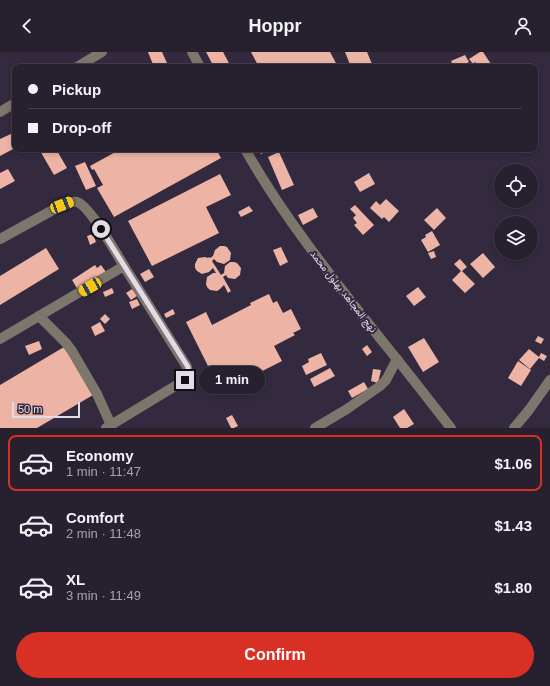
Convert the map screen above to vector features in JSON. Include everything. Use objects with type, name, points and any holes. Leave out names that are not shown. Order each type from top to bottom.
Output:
[{"type":"street","points":[[82,64],[102,52]]},
{"type":"street","points":[[192,52],[198,64]]},
{"type":"street","points":[[0,112],[12,106]]},
{"type":"street","name":"نهج المجاهد بهلول محمد","points":[[247,152],[302,237],[330,275],[398,359],[451,428]]},
{"type":"street","points":[[0,239],[62,205],[70,202],[77,202],[85,207],[93,217],[188,367],[188,375],[185,380],[109,427],[97,394],[72,351],[39,316]]},
{"type":"street","points":[[0,339],[124,266]]},
{"type":"street","points":[[315,428],[380,386],[386,380],[398,359]]},
{"type":"street","points":[[514,428],[550,380]]},
{"type":"building","points":[[148,52],[162,52],[167,63],[153,64]]},
{"type":"building","points":[[206,52],[223,52],[229,64],[212,64]]},
{"type":"building","points":[[251,52],[330,52],[336,64],[257,64]]},
{"type":"building","points":[[345,52],[367,52],[372,64],[350,64]]},
{"type":"building","points":[[480,52],[483,52],[491,64],[477,64],[475,62],[473,64],[469,59]]},
{"type":"building","points":[[465,55],[469,62],[465,64],[452,64],[451,61]]},
{"type":"building","points":[[12,133],[12,150],[0,156],[0,139]]},
{"type":"building","points":[[41,152],[58,152],[67,168],[54,175]]},
{"type":"building","points":[[116,152],[218,152],[221,158],[114,217],[97,188],[103,185],[94,169],[92,170],[90,166]]},
{"type":"building","points":[[279,152],[294,185],[282,190],[268,157]]},
{"type":"building","points":[[85,162],[96,186],[86,190],[75,166]]},
{"type":"building","points":[[8,169],[15,181],[0,189],[0,173]]},
{"type":"building","points":[[369,173],[375,184],[360,192],[354,182]]},
{"type":"building","points":[[220,174],[231,195],[206,207],[219,233],[152,266],[128,221]]},
{"type":"building","points":[[386,199],[399,211],[389,222],[384,217],[382,219],[370,208],[376,201],[380,205]]},
{"type":"building","points":[[355,205],[374,225],[363,235],[354,225],[357,223],[353,218],[356,215],[350,209]]},
{"type":"building","points":[[249,206],[253,211],[241,217],[238,212]]},
{"type":"building","points":[[313,208],[318,217],[303,225],[298,215]]},
{"type":"building","points":[[437,208],[446,218],[434,230],[424,220]]},
{"type":"building","points":[[432,231],[440,245],[428,252],[421,240],[426,237],[425,235]]},
{"type":"building","points":[[93,234],[96,242],[90,245],[87,236]]},
{"type":"building","points":[[220,246],[227,247],[231,253],[230,260],[224,264],[217,262],[214,259],[212,261],[221,275],[224,273],[225,266],[230,262],[237,263],[241,268],[240,275],[235,279],[228,278],[226,275],[223,277],[231,291],[228,293],[224,285],[217,291],[210,290],[207,287],[207,277],[213,273],[216,273],[213,268],[209,272],[202,274],[195,268],[198,258],[210,258],[213,256],[215,250]]},
{"type":"building","points":[[281,247],[288,262],[280,266],[273,250]]},
{"type":"building","points":[[46,248],[59,269],[0,305],[0,276]]},
{"type":"building","points":[[434,251],[436,257],[431,259],[428,253]]},
{"type":"building","points":[[483,253],[495,267],[483,278],[470,264]]},
{"type":"building","points":[[460,259],[467,267],[462,271],[475,284],[465,293],[452,280],[461,271],[454,264]]},
{"type":"building","points":[[95,265],[97,268],[101,265],[106,272],[78,290],[72,280]]},
{"type":"building","points":[[149,269],[154,277],[145,282],[140,274]]},
{"type":"building","points":[[418,287],[426,297],[414,306],[406,296]]},
{"type":"building","points":[[112,288],[114,293],[105,297],[103,292]]},
{"type":"building","points":[[132,289],[137,296],[131,300],[126,293]]},
{"type":"building","points":[[269,294],[273,303],[277,301],[283,313],[291,309],[301,329],[293,333],[295,335],[274,346],[282,361],[221,392],[186,322],[206,312],[212,325]]},
{"type":"building","points":[[137,299],[140,305],[132,309],[129,302]]},
{"type":"building","points":[[173,309],[175,314],[166,318],[164,314]]},
{"type":"building","points":[[105,314],[110,319],[105,324],[100,319]]},
{"type":"building","points":[[100,322],[105,331],[95,336],[91,327]]},
{"type":"building","points":[[538,336],[544,339],[541,344],[535,341]]},
{"type":"building","points":[[424,338],[439,362],[423,372],[408,347]]},
{"type":"building","points":[[39,341],[42,349],[29,355],[25,346]]},
{"type":"building","points":[[367,345],[372,352],[367,356],[362,349]]},
{"type":"building","points":[[64,347],[93,395],[37,428],[0,428],[0,385]]},
{"type":"building","points":[[529,349],[539,357],[541,353],[547,356],[544,361],[539,358],[530,369],[519,360]]},
{"type":"building","points":[[321,353],[327,365],[306,375],[302,366],[309,362],[308,359]]},
{"type":"building","points":[[518,361],[531,370],[521,386],[508,378]]},
{"type":"building","points":[[330,368],[335,376],[314,387],[310,379]]},
{"type":"building","points":[[373,369],[381,370],[378,383],[371,381]]},
{"type":"building","points":[[364,382],[368,389],[352,398],[348,391]]},
{"type":"building","points":[[404,409],[414,424],[407,428],[400,428],[393,417]]},
{"type":"building","points":[[232,415],[238,426],[234,428],[231,428],[226,418]]},
{"type":"route","points":[[101,229],[188,367],[188,375],[185,380]]}]
